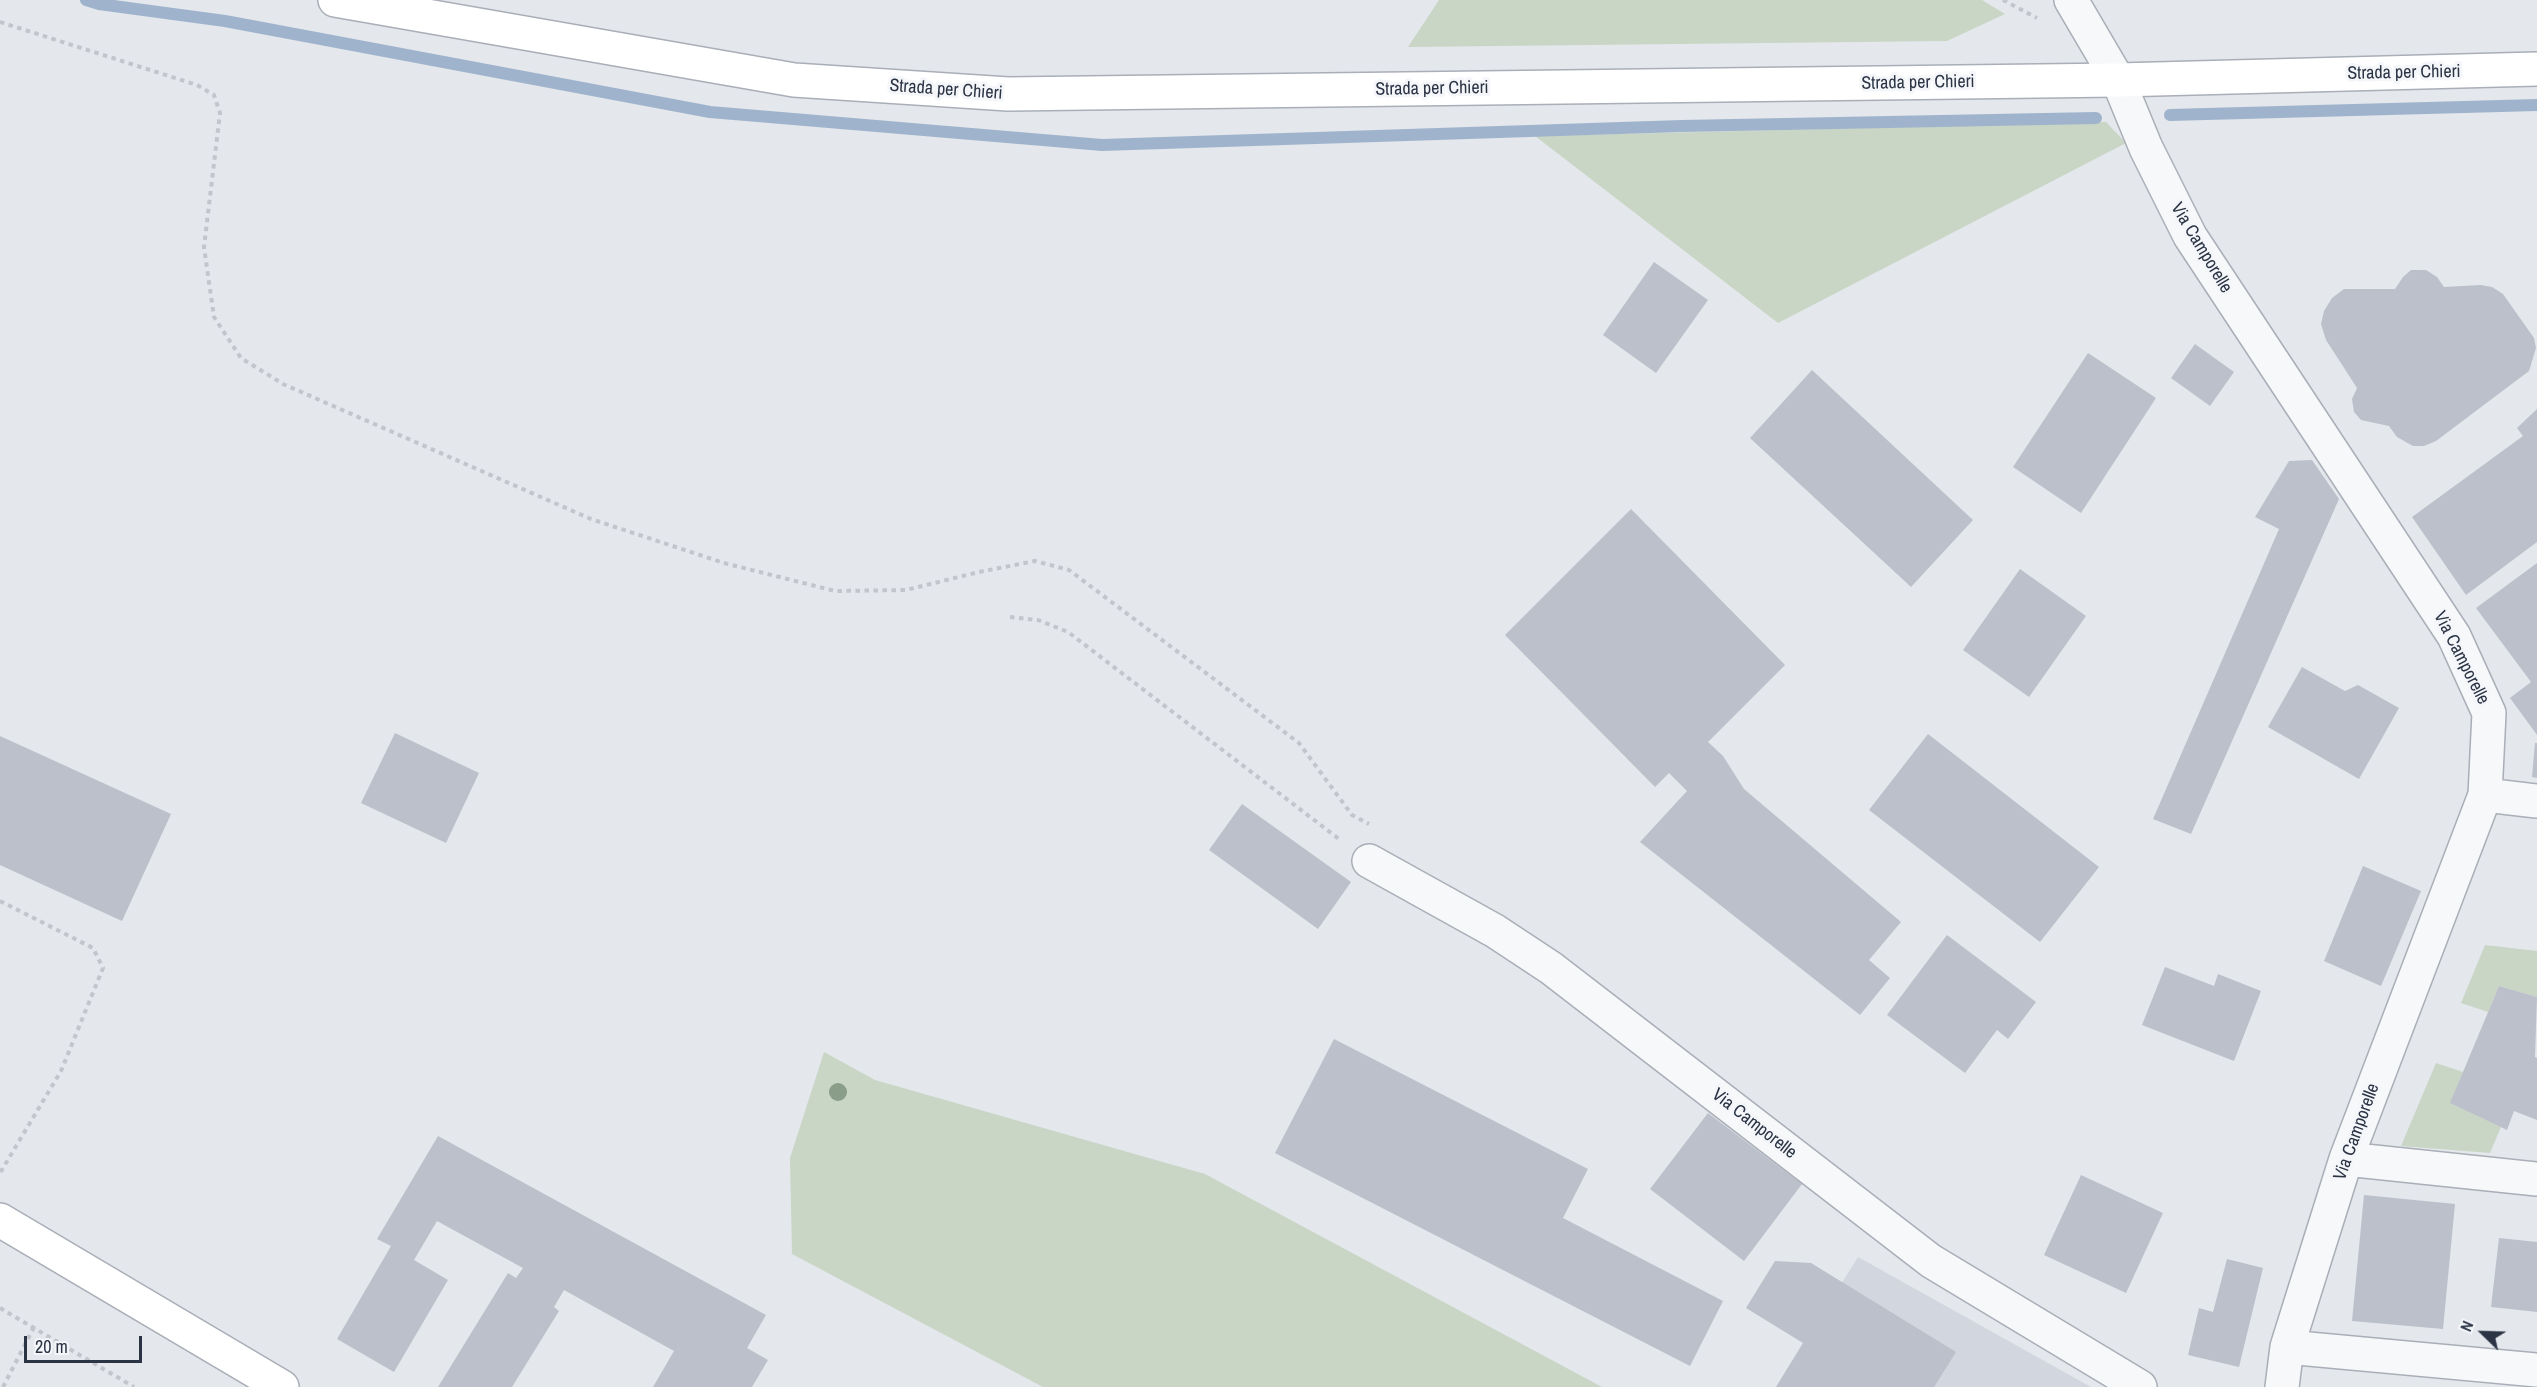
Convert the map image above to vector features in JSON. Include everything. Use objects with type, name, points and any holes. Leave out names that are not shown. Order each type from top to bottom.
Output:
[{"type":"main road","name":"Strada per Chieri","points":[[335,0],[794,80],[1008,94],[2118,80],[2537,69]]},
{"type":"main road","points":[[0,1220],[264,1382]]},
{"type":"street","name":"Via Camporelle","points":[[2071,0],[2118,80],[2146,148],[2190,236],[2454,636],[2489,713],[2486,795],[2346,1159],[2287,1347],[2282,1387]]},
{"type":"street","points":[[2486,795],[2537,801]]},
{"type":"street","name":"Via Camporelle","points":[[1369,861],[1495,931],[1551,968],[1931,1261],[2140,1387]]},
{"type":"street","points":[[2346,1159],[2537,1179]]},
{"type":"street","points":[[2287,1347],[2537,1370]]},
{"type":"path","points":[[0,22],[197,85],[214,95],[220,113],[204,246],[214,317],[241,358],[283,384],[591,519],[724,562],[835,591],[906,590],[1035,561],[1069,570],[1299,743],[1352,815],[1373,826]]},
{"type":"path","points":[[1010,617],[1038,620],[1068,632],[1318,825],[1369,861]]},
{"type":"path","points":[[0,901],[93,948],[103,968],[61,1071],[0,1173]]},
{"type":"path","points":[[0,1308],[135,1387]]},
{"type":"path","points":[[3,1387],[34,1327]]},
{"type":"shaded area","points":[[1858,1257],[2091,1387],[1776,1387]]},
{"type":"green space","points":[[1439,0],[1982,0],[2005,14],[1947,41],[1408,47]]},
{"type":"green space","points":[[2106,122],[2126,143],[1778,323],[1535,136]]},
{"type":"green space","points":[[2485,945],[2537,951],[2537,997],[2499,986],[2488,1012],[2461,1003]]},
{"type":"green space","points":[[824,1052],[875,1080],[1205,1174],[1602,1387],[1043,1387],[792,1254],[790,1158]]},
{"type":"green space","points":[[2436,1063],[2463,1072],[2451,1103],[2501,1127],[2490,1153],[2401,1146]]},
{"type":"building","points":[[1654,262],[1708,300],[1656,373],[1603,335]]},
{"type":"building","points":[[2411,270],[2426,270],[2437,277],[2444,287],[2481,285],[2492,287],[2503,294],[2534,338],[2536,348],[2529,371],[2436,441],[2424,446],[2413,446],[2397,437],[2389,426],[2361,420],[2354,412],[2352,399],[2357,388],[2326,340],[2321,324],[2324,311],[2332,298],[2344,289],[2395,289]]},
{"type":"building","points":[[2195,344],[2234,372],[2210,406],[2171,378]]},
{"type":"building","points":[[2088,353],[2156,398],[2081,513],[2013,467]]},
{"type":"building","points":[[1812,370],[1973,520],[1911,587],[1750,438]]},
{"type":"building","points":[[2537,409],[2537,542],[2466,595],[2412,517],[2523,436],[2517,428]]},
{"type":"building","points":[[2312,460],[2339,499],[2191,834],[2153,819],[2279,529],[2255,517],[2289,461]]},
{"type":"building","points":[[1631,509],[1785,665],[1708,742],[1723,756],[1744,789],[1901,922],[1869,960],[1890,978],[1860,1015],[1640,842],[1687,791],[1669,773],[1655,787],[1505,635]]},
{"type":"building","points":[[2537,563],[2537,735],[2510,698],[2531,682],[2476,608]]},
{"type":"building","points":[[2020,569],[2086,616],[2029,697],[1963,650]]},
{"type":"building","points":[[2302,667],[2345,691],[2358,685],[2399,708],[2359,779],[2268,727]]},
{"type":"building","points":[[395,733],[479,773],[446,843],[361,803]]},
{"type":"building","points":[[1928,734],[2099,867],[2040,942],[1869,810]]},
{"type":"building","points":[[0,736],[171,814],[122,921],[0,865]]},
{"type":"building","points":[[2535,743],[2537,743],[2537,778],[2532,777]]},
{"type":"building","points":[[1242,804],[1351,882],[1318,929],[1209,850]]},
{"type":"building","points":[[2363,866],[2421,891],[2381,986],[2324,961]]},
{"type":"building","points":[[1947,935],[2036,1002],[2008,1039],[1997,1030],[1965,1073],[1887,1015]]},
{"type":"building","points":[[2165,967],[2214,986],[2218,974],[2261,991],[2234,1061],[2142,1025]]},
{"type":"building","points":[[2499,986],[2537,997],[2535,1057],[2537,1058],[2537,1120],[2514,1111],[2507,1130],[2450,1103]]},
{"type":"building","points":[[1334,1039],[1588,1169],[1563,1218],[1723,1301],[1690,1366],[1275,1153]]},
{"type":"building","points":[[1708,1113],[1802,1184],[1744,1261],[1650,1189]]},
{"type":"building","points":[[438,1136],[766,1315],[747,1348],[768,1360],[752,1387],[653,1387],[674,1351],[564,1290],[554,1307],[559,1311],[512,1387],[438,1387],[508,1273],[516,1278],[523,1268],[437,1221],[414,1260],[448,1280],[394,1372],[337,1339],[391,1246],[377,1239]]},
{"type":"building","points":[[2081,1175],[2163,1213],[2126,1293],[2044,1255]]},
{"type":"building","points":[[2364,1195],[2455,1204],[2443,1329],[2352,1321]]},
{"type":"building","points":[[2499,1238],[2537,1242],[2537,1312],[2491,1307]]},
{"type":"building","points":[[2227,1259],[2263,1268],[2239,1367],[2188,1355],[2199,1308],[2213,1312]]},
{"type":"building","points":[[1775,1261],[1811,1263],[1956,1352],[1934,1387],[1776,1387],[1803,1343],[1746,1308]]},
{"type":"waterway","points":[[86,0],[99,4],[225,21],[710,112],[1102,145],[1682,126],[2096,118]]},
{"type":"waterway","points":[[2170,115],[2537,105]]}]
